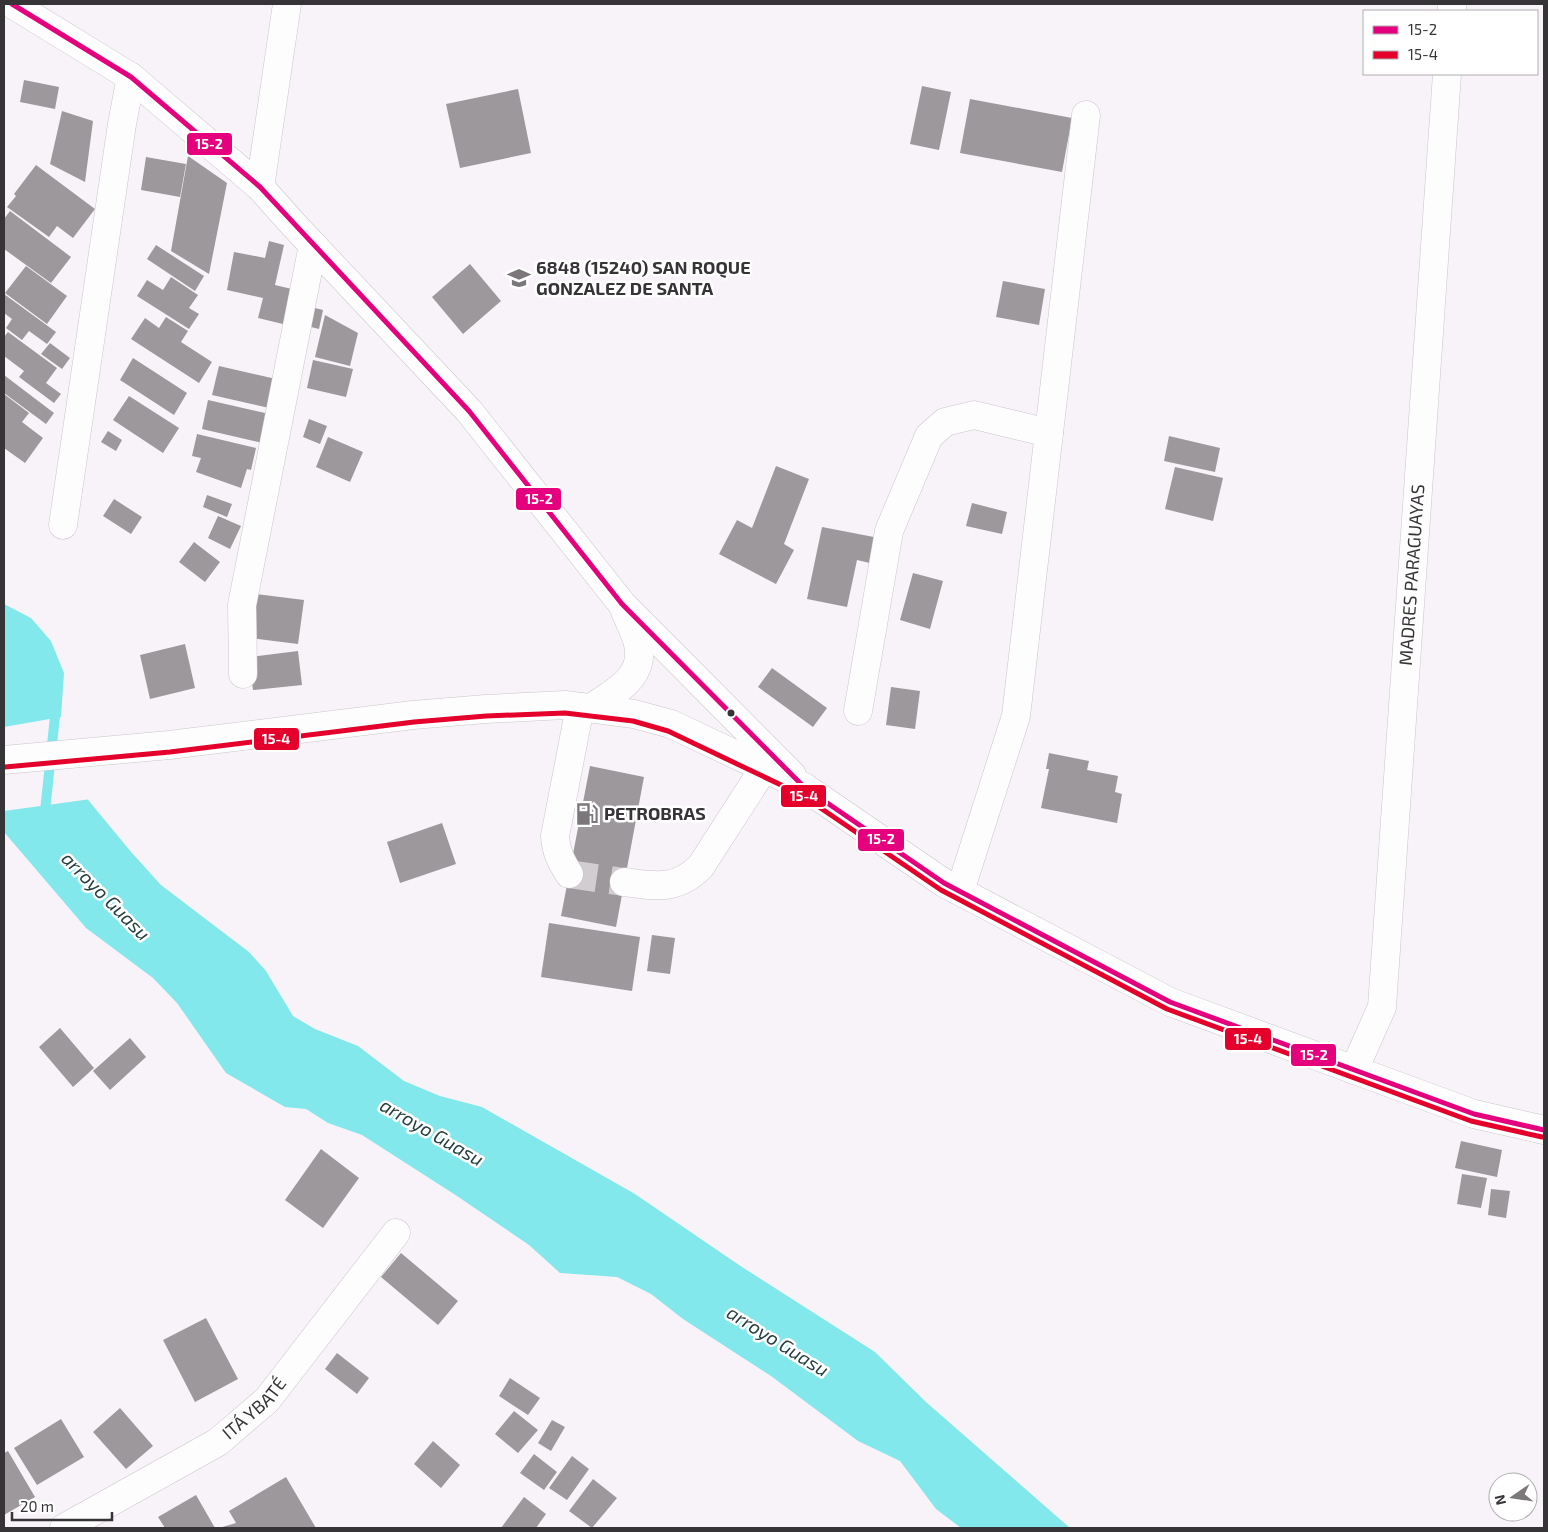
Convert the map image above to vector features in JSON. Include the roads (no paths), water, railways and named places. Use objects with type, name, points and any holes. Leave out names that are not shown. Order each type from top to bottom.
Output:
[{"type":"main road","points":[[12,4],[131,77],[260,187],[469,411],[622,604],[804,787]]},
{"type":"main road","points":[[260,187],[286,4]]},
{"type":"main road","name":"MADRES PARAGUAYAS","points":[[1354,1070],[1382,1007],[1447,75]]},
{"type":"main road","points":[[63,525],[122,124],[131,77]]},
{"type":"main road","points":[[960,891],[1016,716],[1086,115]]},
{"type":"main road","points":[[242,674],[242,605],[313,245]]},
{"type":"main road","points":[[858,711],[888,531],[929,436],[944,422],[974,415],[1049,433]]},
{"type":"main road","points":[[569,874],[556,850],[554,836],[585,707],[624,685],[637,668],[639,656],[637,641],[622,604]]},
{"type":"main road","points":[[4,760],[169,745],[413,715],[496,708],[564,705],[634,714],[671,724],[804,787],[944,883],[1170,1002],[1474,1114],[1544,1130]]},
{"type":"main road","points":[[624,882],[654,886],[674,884],[690,877],[701,866],[764,768]]},
{"type":"main road","name":"ITÁ YBATÉ","points":[[64,1528],[218,1442],[267,1400],[396,1233]]},
{"type":"water","points":[[4,604],[31,618],[51,641],[64,673],[61,717],[4,727]]},
{"type":"water","points":[[84,795],[161,885],[249,952],[266,971],[293,1016],[315,1029],[358,1046],[404,1081],[440,1096],[482,1107],[635,1194],[739,1265],[875,1352],[926,1402],[1070,1528],[961,1528],[936,1509],[900,1461],[858,1441],[771,1376],[683,1319],[651,1294],[617,1277],[560,1273],[529,1245],[362,1135],[328,1123],[306,1109],[285,1107],[226,1073],[177,1003],[153,978],[86,928],[4,832],[4,802]]},
{"type":"waterway","name":"arroyo Guasu","points":[[45,811],[56,707]]},
{"type":"tunnel","points":[[569,874],[624,882]]},
{"type":"place","name":"6848 (15240) SAN ROQUE GONZALEZ DE SANTA","points":[[519,278]]},
{"type":"place","name":"PETROBRAS","points":[[587,814]]}]
